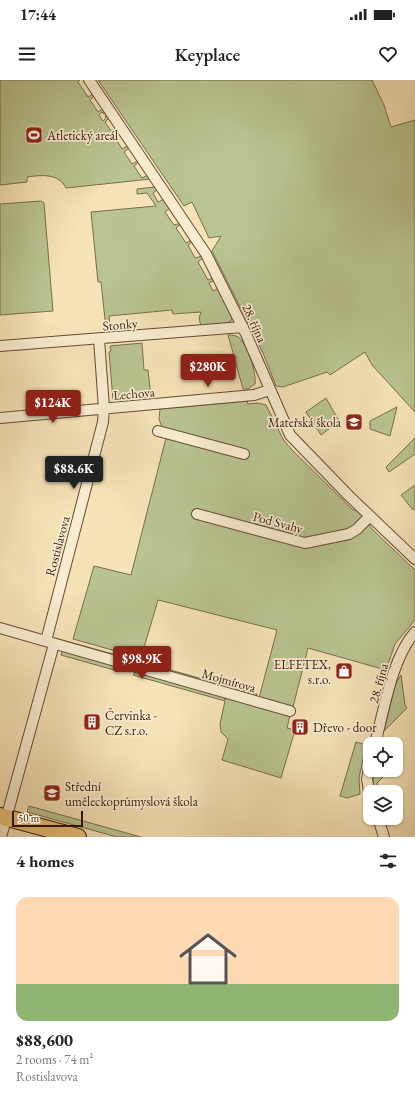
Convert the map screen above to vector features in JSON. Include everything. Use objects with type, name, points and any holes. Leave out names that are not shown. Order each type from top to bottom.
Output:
[{"type":"main road","points":[[3,817],[78,837]]},
{"type":"street","name":"28. října","points":[[88,80],[206,254],[243,327],[285,426],[293,439],[415,559]]},
{"type":"street","name":"Stonky","points":[[0,346],[243,327]]},
{"type":"street","name":"Rostislavova","points":[[1,837],[3,817],[50,643],[103,422],[104,408],[99,339]]},
{"type":"street","name":"Lechova","points":[[0,418],[254,395],[270,390]]},
{"type":"street","points":[[158,431],[244,454]]},
{"type":"street","name":"Pod Svahy","points":[[197,514],[306,543],[349,534],[357,529],[370,516]]},
{"type":"street","name":"Mojmírova","points":[[0,628],[290,711]]},
{"type":"street","name":"28. října","points":[[377,737],[398,660],[405,645],[415,632]]},
{"type":"street","points":[[380,825],[384,837]]},
{"type":"green space","points":[[0,80],[80,80],[78,82],[88,97],[93,94],[94,96],[90,100],[98,112],[103,109],[106,113],[104,114],[102,112],[99,115],[103,121],[107,115],[109,118],[105,122],[111,131],[116,128],[117,130],[113,134],[122,149],[127,146],[129,148],[124,152],[132,164],[137,161],[139,162],[134,166],[142,178],[148,175],[151,179],[66,188],[63,183],[54,177],[38,176],[27,177],[27,182],[0,185]]},
{"type":"green space","points":[[98,80],[372,80],[384,105],[391,127],[415,120],[415,412],[372,365],[365,352],[330,375],[327,372],[283,387],[276,386],[263,353],[212,251],[221,236],[209,238],[192,202],[184,206]]},
{"type":"green space","points":[[155,187],[157,190],[153,193],[158,202],[164,199],[170,208],[165,212],[174,225],[181,223],[176,228],[186,243],[191,240],[192,242],[188,245],[195,258],[202,256],[203,258],[198,262],[208,280],[213,278],[215,280],[209,283],[213,291],[219,288],[232,316],[231,321],[225,324],[201,326],[199,318],[201,312],[173,314],[172,310],[109,316],[110,327],[106,329],[101,282],[98,282],[91,212],[156,206],[147,193],[137,194],[137,189]]},
{"type":"green space","points":[[41,201],[44,203],[53,311],[0,315],[0,204]]},
{"type":"green space","points":[[228,335],[236,336],[241,340],[245,345],[251,359],[255,384],[248,389],[243,389]]},
{"type":"green space","points":[[142,343],[144,370],[148,370],[151,397],[113,400],[109,352],[111,351],[110,346]]},
{"type":"green space","points":[[326,398],[339,421],[321,435],[306,412]]},
{"type":"green space","points":[[247,401],[248,404],[258,403],[266,405],[283,439],[291,449],[353,510],[357,510],[373,530],[415,570],[415,620],[395,644],[386,670],[308,648],[293,707],[259,698],[277,630],[158,600],[141,658],[73,639],[94,566],[131,575],[166,438],[159,419],[160,409]]},
{"type":"green space","points":[[397,407],[390,436],[370,429],[370,421]]},
{"type":"green space","points":[[415,438],[415,454],[389,472],[386,467]]},
{"type":"green space","points":[[415,485],[415,508],[413,510],[401,495]]},
{"type":"green space","points":[[55,638],[257,694],[256,697],[57,642]]},
{"type":"green space","points":[[62,651],[114,666],[114,670],[61,655]]},
{"type":"green space","points":[[136,672],[224,697],[225,700],[227,698],[290,715],[287,728],[295,730],[281,778],[222,760],[228,739],[221,732],[220,724],[225,701],[133,675]]},
{"type":"green space","points":[[401,675],[405,705],[407,708],[384,731],[395,685]]},
{"type":"green space","points":[[356,742],[363,744],[363,759],[359,778],[360,794],[347,798],[340,796]]},
{"type":"green space","points":[[373,777],[383,777],[377,783],[378,785],[373,785]]},
{"type":"green space","points":[[29,806],[141,837],[117,837],[27,812]]},
{"type":"place","name":"Atletický areál","points":[[34,135]]},
{"type":"place","name":"Mateřská škola","points":[[354,422]]},
{"type":"place","name":"ELFETEX, s.r.o.","points":[[344,671]]},
{"type":"place","name":"Červinka - CZ s.r.o.","points":[[92,722]]},
{"type":"place","name":"Dřevo - door","points":[[300,727]]},
{"type":"place","name":"Střední uměleckoprůmyslová škola","points":[[52,793]]}]
